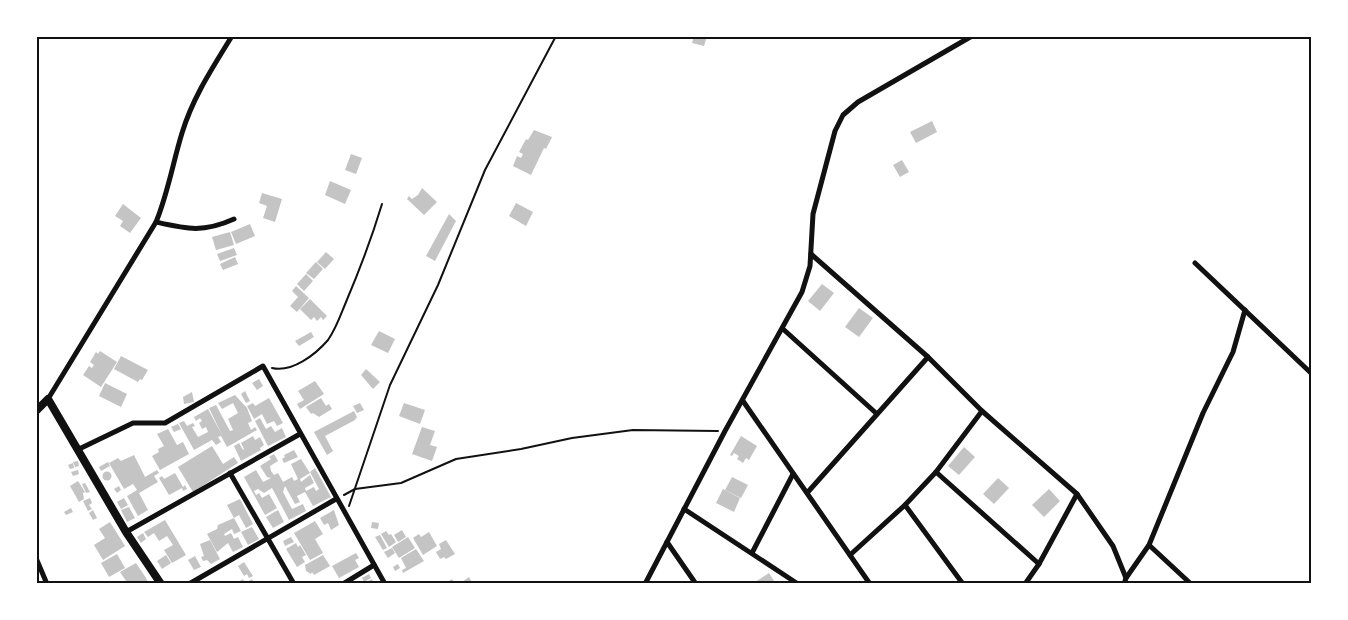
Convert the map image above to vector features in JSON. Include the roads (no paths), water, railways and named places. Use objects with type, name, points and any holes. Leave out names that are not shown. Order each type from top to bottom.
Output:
[{"type":"street","points":[[36,411],[48,399],[156,222],[165,201],[183,131],[193,105],[204,82],[232,36]]},
{"type":"street","points":[[958,36],[962,42]]},
{"type":"street","points":[[645,584],[725,431],[783,329],[807,279],[816,205],[835,131],[843,115],[858,102],[972,36]]},
{"type":"street","points":[[156,222],[198,230],[215,228],[234,219]]},
{"type":"street","points":[[810,254],[928,357],[982,411],[1077,494],[1113,546],[1126,578]]},
{"type":"street","points":[[1195,263],[1312,374]]},
{"type":"street","points":[[1124,584],[1126,578],[1149,545],[1203,413],[1233,352],[1245,310]]},
{"type":"street","points":[[783,329],[877,414]]},
{"type":"street","points":[[807,493],[928,357]]},
{"type":"street","points":[[78,450],[132,423],[165,423],[263,366],[385,584]]},
{"type":"street","points":[[48,399],[126,532],[161,584]]},
{"type":"street","points":[[743,401],[870,584]]},
{"type":"street","points":[[850,555],[906,505],[936,472],[982,411]]},
{"type":"street","points":[[126,532],[300,434]]},
{"type":"street","points":[[936,472],[1039,564]]},
{"type":"street","points":[[230,474],[294,584]]},
{"type":"street","points":[[752,553],[793,474]]},
{"type":"street","points":[[1026,584],[1077,494]]},
{"type":"street","points":[[189,584],[336,499]]},
{"type":"street","points":[[906,505],[963,584]]},
{"type":"street","points":[[684,509],[798,584]]},
{"type":"street","points":[[667,542],[696,584]]},
{"type":"street","points":[[1149,545],[1191,584]]},
{"type":"street","points":[[36,558],[47,584]]},
{"type":"street","points":[[343,584],[374,565]]}]
